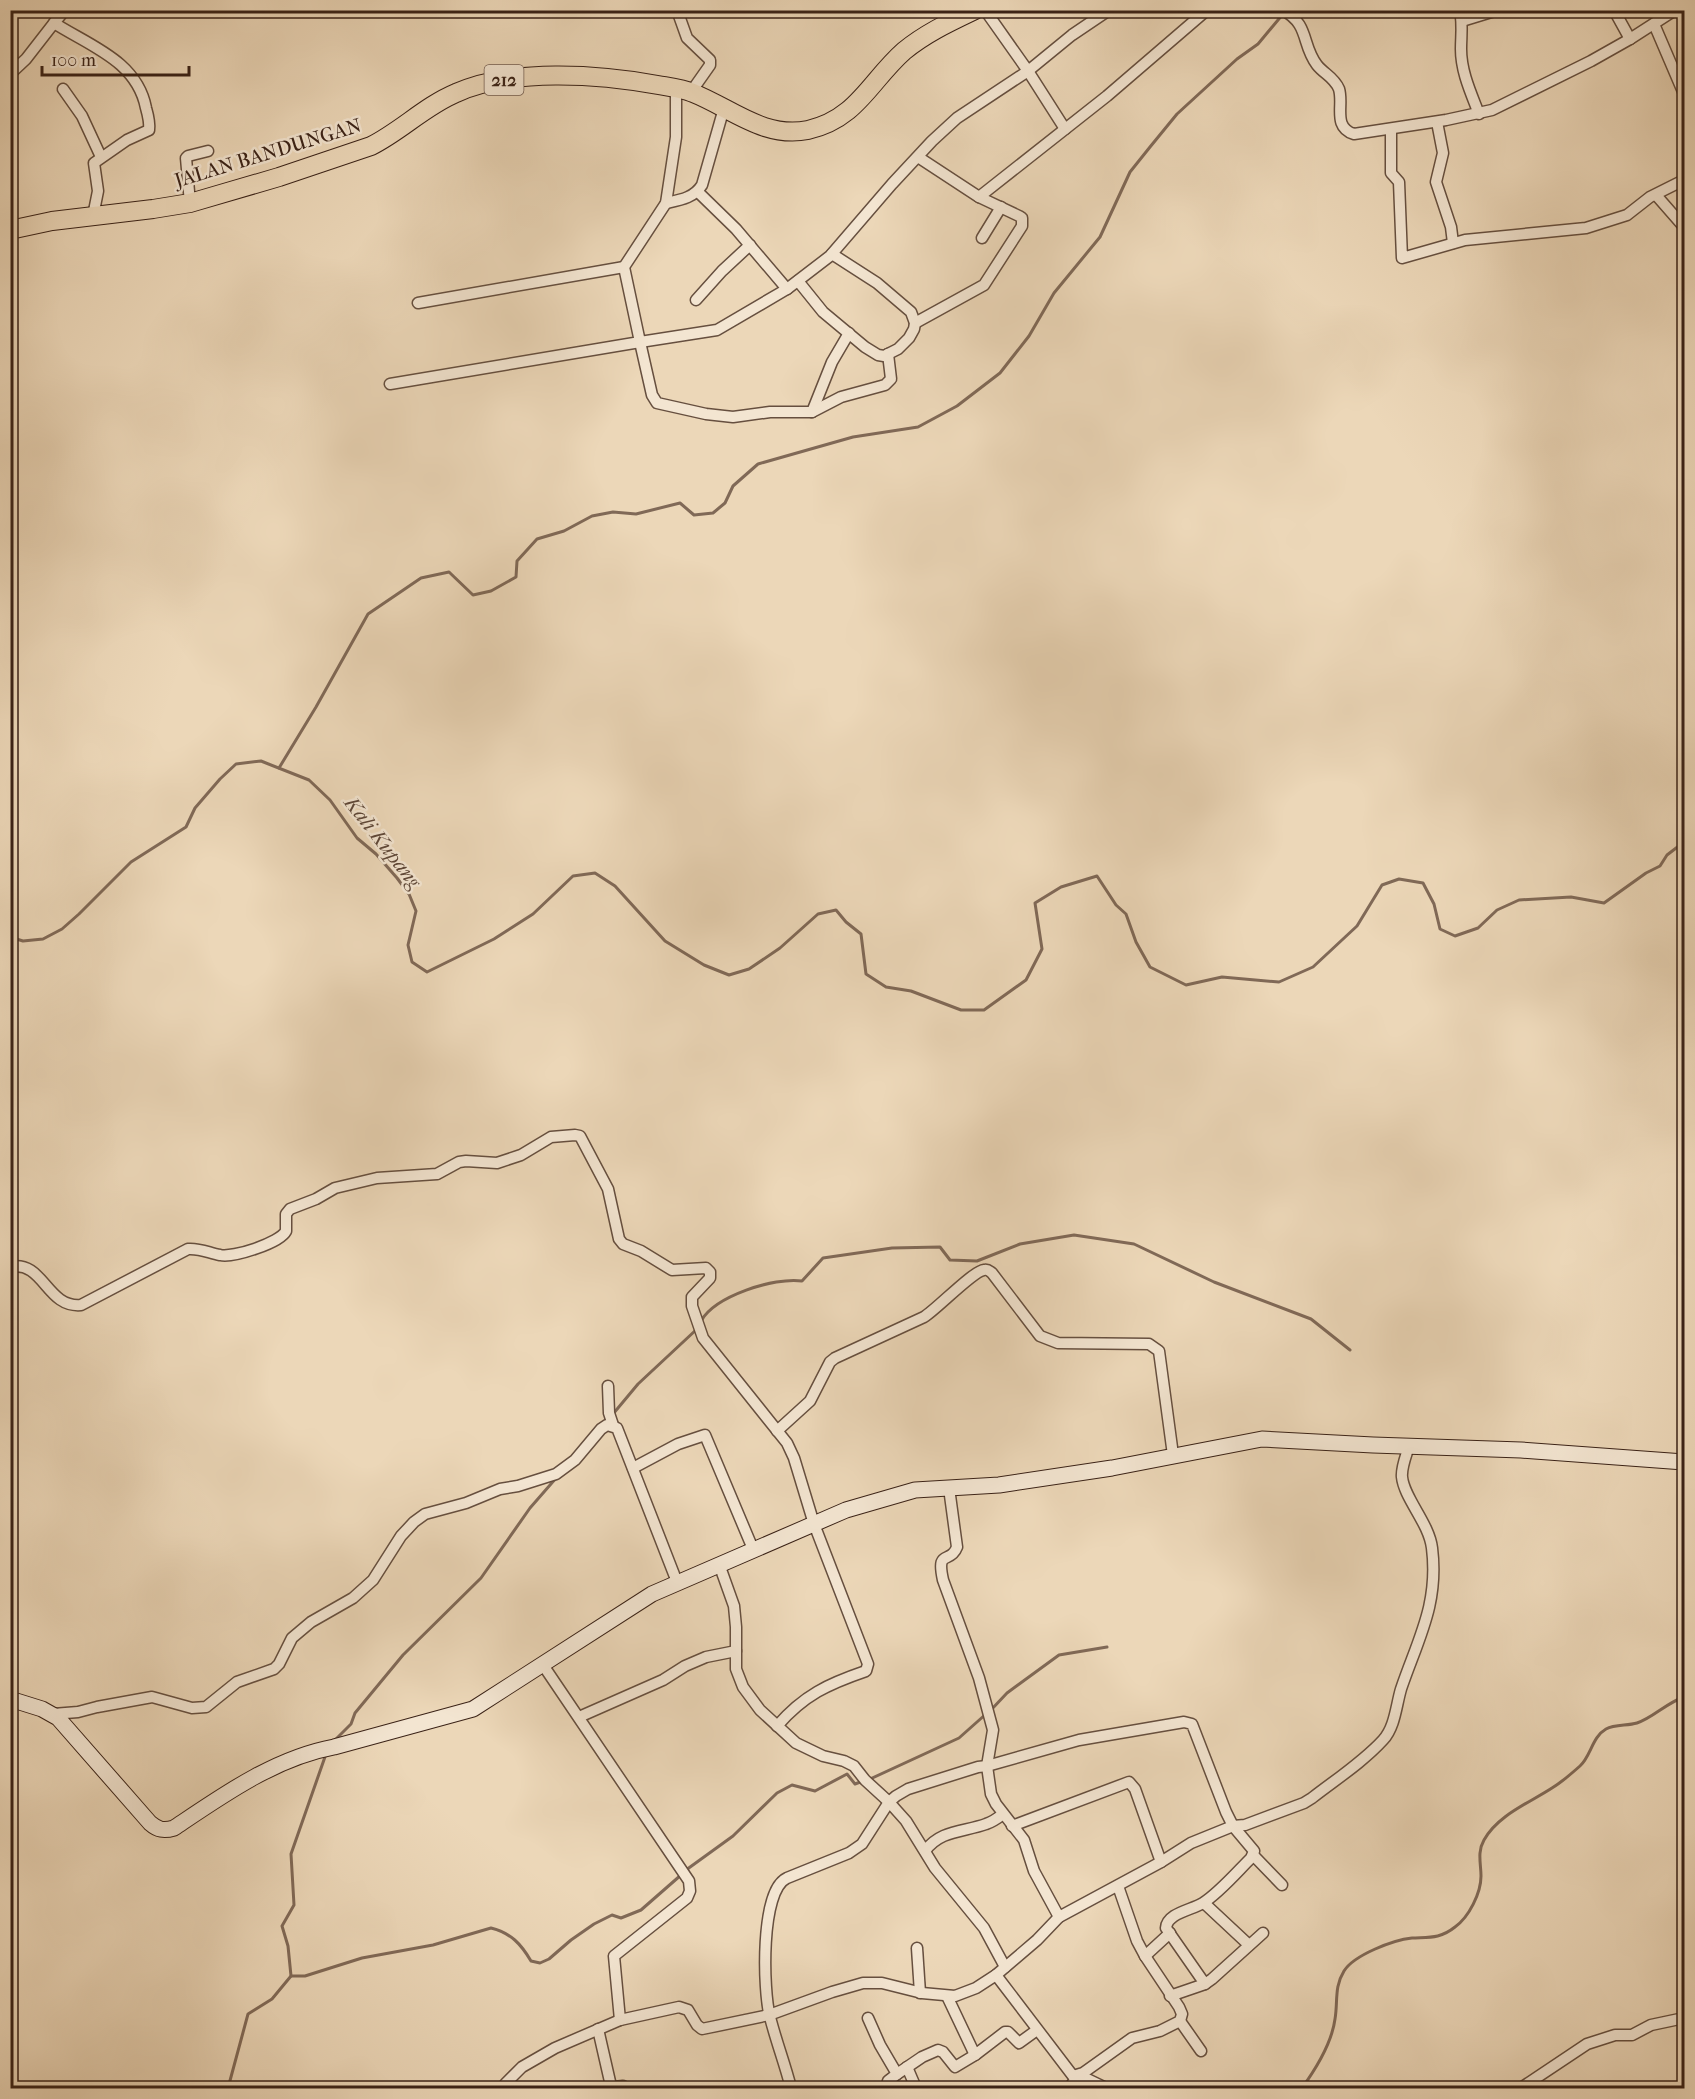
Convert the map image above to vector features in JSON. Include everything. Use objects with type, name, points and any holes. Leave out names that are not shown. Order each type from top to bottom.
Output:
[{"type":"main road","name":"JALAN BANDUNGAN","points":[[10,230],[52,220],[190,203],[268,180],[371,146],[392,135],[449,96],[477,85],[515,78],[590,76],[638,81],[683,90],[724,108],[747,122],[784,130],[804,130],[823,126],[842,117],[857,105],[912,45],[933,30],[975,10]]},
{"type":"street","points":[[10,74],[33,51],[65,10]]},
{"type":"street","points":[[677,10],[687,38],[710,60],[710,65],[683,90],[666,203],[624,267],[652,394],[657,403],[706,414],[733,417],[770,412],[812,412],[842,397],[885,385],[891,379],[888,354]]},
{"type":"street","points":[[985,10],[1065,129]]},
{"type":"street","points":[[390,384],[717,330],[787,289],[832,254],[892,184],[957,118],[1028,71],[1072,35],[1109,10]]},
{"type":"street","points":[[979,197],[1152,60],[1207,10]]},
{"type":"street","points":[[1479,114],[1463,71],[1461,16],[1498,10]]},
{"type":"street","points":[[1614,10],[1630,39]]},
{"type":"street","points":[[1286,12],[1298,20],[1316,65],[1330,75],[1339,89],[1341,97],[1339,115],[1344,127],[1354,134],[1437,122],[1492,110],[1630,39],[1675,10]]},
{"type":"street","points":[[54,23],[103,50],[136,81],[144,98],[149,130],[127,140],[94,163],[98,191],[93,216]]},
{"type":"street","points":[[1654,24],[1684,94]]},
{"type":"street","points":[[63,89],[82,116],[101,157]]},
{"type":"street","points":[[666,203],[687,198],[698,192],[706,175],[724,108]]},
{"type":"street","points":[[1437,122],[1443,153],[1436,183],[1451,227],[1453,243]]},
{"type":"street","points":[[1391,129],[1391,173],[1399,182],[1402,258],[1465,240],[1586,228],[1627,215],[1656,195],[1684,180]]},
{"type":"street","points":[[190,203],[186,158],[208,151]]},
{"type":"street","points":[[915,323],[973,292],[989,279],[1022,226],[1022,218],[979,197],[918,157]]},
{"type":"street","points":[[698,192],[750,245],[787,289]]},
{"type":"street","points":[[1656,195],[1684,227]]},
{"type":"street","points":[[982,238],[1001,207]]},
{"type":"street","points":[[696,300],[750,245]]},
{"type":"street","points":[[798,281],[823,312],[878,355],[888,354],[909,338],[915,323],[907,308],[877,283],[832,254]]},
{"type":"street","points":[[418,303],[624,267]]},
{"type":"street","points":[[812,412],[832,362],[849,333]]},
{"type":"street","points":[[10,1267],[25,1266],[53,1295],[70,1303],[81,1305],[188,1249],[196,1248],[223,1256],[244,1252],[279,1238],[286,1231],[286,1214],[290,1209],[316,1199],[335,1188],[377,1178],[436,1174],[459,1162],[497,1163],[521,1155],[551,1137],[580,1136],[608,1189],[618,1239],[623,1244],[641,1251],[672,1270],[706,1268],[710,1272],[710,1278],[692,1297],[692,1306],[703,1338],[787,1443],[794,1458],[814,1524],[868,1668],[866,1671],[824,1686],[777,1726]]},
{"type":"street","points":[[777,1431],[810,1401],[830,1362],[835,1358],[924,1317],[974,1275],[987,1270],[992,1273],[1032,1327],[1047,1340],[1058,1343],[1149,1344],[1155,1346],[1159,1351],[1173,1455]]},
{"type":"street","points":[[608,1386],[609,1413],[613,1425],[622,1437],[676,1582]]},
{"type":"street","points":[[10,1699],[53,1714],[78,1712],[152,1697],[192,1708],[206,1707],[237,1682],[274,1669],[279,1664],[292,1638],[311,1622],[362,1591],[373,1580],[401,1536],[425,1514],[466,1503],[500,1489],[556,1474],[570,1465],[601,1429],[607,1425],[613,1425]]},
{"type":"street","points":[[633,1468],[678,1444],[705,1435],[753,1549]]},
{"type":"street","points":[[53,1714],[150,1823],[162,1831],[174,1828],[252,1778],[311,1752],[473,1710],[632,1606],[676,1582],[846,1510],[902,1493],[999,1485],[1262,1439],[1521,1449],[1684,1462]]},
{"type":"street","points":[[504,2088],[513,2076],[533,2059],[620,2020],[684,2007],[702,2029],[769,2015],[863,1983],[882,1983],[920,1993],[955,1996],[976,1988],[1000,1971],[1037,1940],[1059,1917],[1097,1895],[1118,1886],[1191,1843],[1233,1826],[1245,1825],[1312,1798],[1374,1748],[1389,1732],[1401,1689],[1427,1621],[1433,1591],[1432,1547],[1425,1525],[1404,1484],[1402,1475],[1409,1446]]},
{"type":"street","points":[[949,1488],[957,1547],[955,1552],[942,1560],[940,1565],[943,1580],[979,1678],[993,1730],[987,1766],[991,1794],[1023,1840],[1034,1871],[1059,1917]]},
{"type":"street","points":[[719,1563],[734,1606],[736,1669],[743,1687],[760,1710],[796,1743],[823,1756],[854,1766],[906,1821],[935,1868],[984,1928],[1000,1971],[1037,2030],[1073,2076],[1132,2038],[1160,2031],[1180,2020],[1182,2014],[1137,1941],[1118,1886]]},
{"type":"street","points":[[579,1717],[663,1680],[685,1666],[706,1657],[736,1651]]},
{"type":"street","points":[[543,1665],[689,1881],[687,1898],[614,1956],[620,2020]]},
{"type":"street","points":[[791,2088],[769,2015],[765,1942],[770,1910],[778,1884],[787,1878],[857,1849],[868,1838],[889,1802],[908,1789],[978,1767],[1079,1740],[1188,1722],[1194,1728],[1233,1826],[1252,1848],[1253,1855],[1282,1885]]},
{"type":"street","points":[[1012,1826],[1129,1782],[1136,1789],[1161,1862]]},
{"type":"street","points":[[925,1851],[930,1843],[944,1835],[987,1824],[1003,1814]]},
{"type":"street","points":[[1205,1984],[1166,1928],[1166,1923],[1172,1917],[1204,1903],[1253,1855]]},
{"type":"street","points":[[1204,1903],[1249,1945]]},
{"type":"street","points":[[1170,1996],[1205,1984],[1263,1933]]},
{"type":"street","points":[[1145,1956],[1170,1934]]},
{"type":"street","points":[[917,1948],[920,1993]]},
{"type":"street","points":[[947,1996],[975,2055]]},
{"type":"street","points":[[868,2018],[897,2074]]},
{"type":"street","points":[[1521,2088],[1587,2044],[1615,2035],[1632,2035],[1651,2025],[1684,2018]]},
{"type":"street","points":[[1180,2020],[1201,2051]]},
{"type":"street","points":[[598,2029],[611,2086],[626,2088]]},
{"type":"street","points":[[886,2088],[888,2081],[897,2074],[922,2057],[938,2050],[943,2052],[956,2067],[1005,2032],[1019,2043],[1037,2030]]},
{"type":"street","points":[[908,2067],[916,2088]]},
{"type":"street","points":[[1069,2088],[1079,2074]]},
{"type":"street","points":[[1079,2074],[1106,2088]]},
{"type":"street","points":[[653,2088],[665,2088]]},
{"type":"waterway","points":[[279,768],[368,614],[421,578],[449,572],[473,595],[491,591],[516,577],[517,561],[537,539],[564,531],[592,516],[613,512],[636,514],[680,503],[694,515],[713,513],[725,503],[733,486],[758,464],[853,437],[918,427],[957,406],[1000,373],[1029,336],[1054,293],[1100,237],[1130,172],[1177,114],[1237,59],[1258,44],[1283,14]]},
{"type":"waterway","name":"Kali Kupang","points":[[10,937],[23,941],[43,939],[62,929],[131,862],[186,827],[195,808],[236,764],[261,761],[309,780],[330,800],[357,838],[376,854],[397,878],[409,894],[416,911],[408,945],[412,962],[427,972],[494,939],[533,914],[573,876],[595,873],[615,886],[665,941],[704,965],[729,975],[749,969],[780,948],[818,914],[836,910],[861,934],[866,974],[886,987],[911,991],[961,1010],[984,1010],[1026,980],[1042,949],[1035,903],[1061,887],[1097,876],[1116,905],[1126,914],[1136,942],[1150,967],[1186,985],[1222,977],[1279,982],[1313,967],[1357,926],[1382,885],[1399,879],[1423,883],[1434,904],[1440,929],[1455,936],[1478,928],[1497,910],[1519,900],[1571,897],[1604,903],[1646,873],[1660,866],[1667,855],[1684,842]]},
{"type":"waterway","points":[[701,1321],[719,1304],[746,1290],[776,1282],[802,1281],[823,1258],[892,1248],[940,1247],[950,1260],[977,1261],[1020,1244],[1074,1235],[1134,1244],[1214,1282],[1311,1319],[1350,1350]]},
{"type":"waterway","points":[[613,1414],[638,1384],[697,1329]]},
{"type":"waterway","points":[[334,1741],[351,1724],[355,1713],[403,1655],[481,1578],[530,1508],[557,1477]]},
{"type":"waterway","points":[[991,1710],[1007,1693],[1059,1655],[1107,1647]]},
{"type":"waterway","points":[[1302,2088],[1327,2046],[1335,2019],[1339,1983],[1349,1965],[1356,1959],[1385,1945],[1404,1939],[1429,1937],[1450,1931],[1465,1917],[1476,1897],[1481,1876],[1481,1849],[1484,1840],[1497,1823],[1556,1786],[1573,1772],[1584,1762],[1601,1732],[1613,1726],[1643,1721],[1684,1697]]},
{"type":"waterway","points":[[870,1779],[959,1738],[986,1714]]},
{"type":"waterway","points":[[228,2088],[248,2014],[272,1999],[291,1976],[288,1946],[282,1926],[294,1905],[291,1854],[326,1754]]},
{"type":"waterway","points":[[686,1870],[733,1836],[777,1793],[792,1785],[815,1791],[847,1774],[855,1784],[863,1781]]},
{"type":"waterway","points":[[291,1976],[305,1976],[362,1958],[433,1945],[491,1928],[510,1936],[531,1961],[540,1963],[549,1959],[594,1924],[612,1915],[621,1918],[641,1910],[681,1875]]}]
